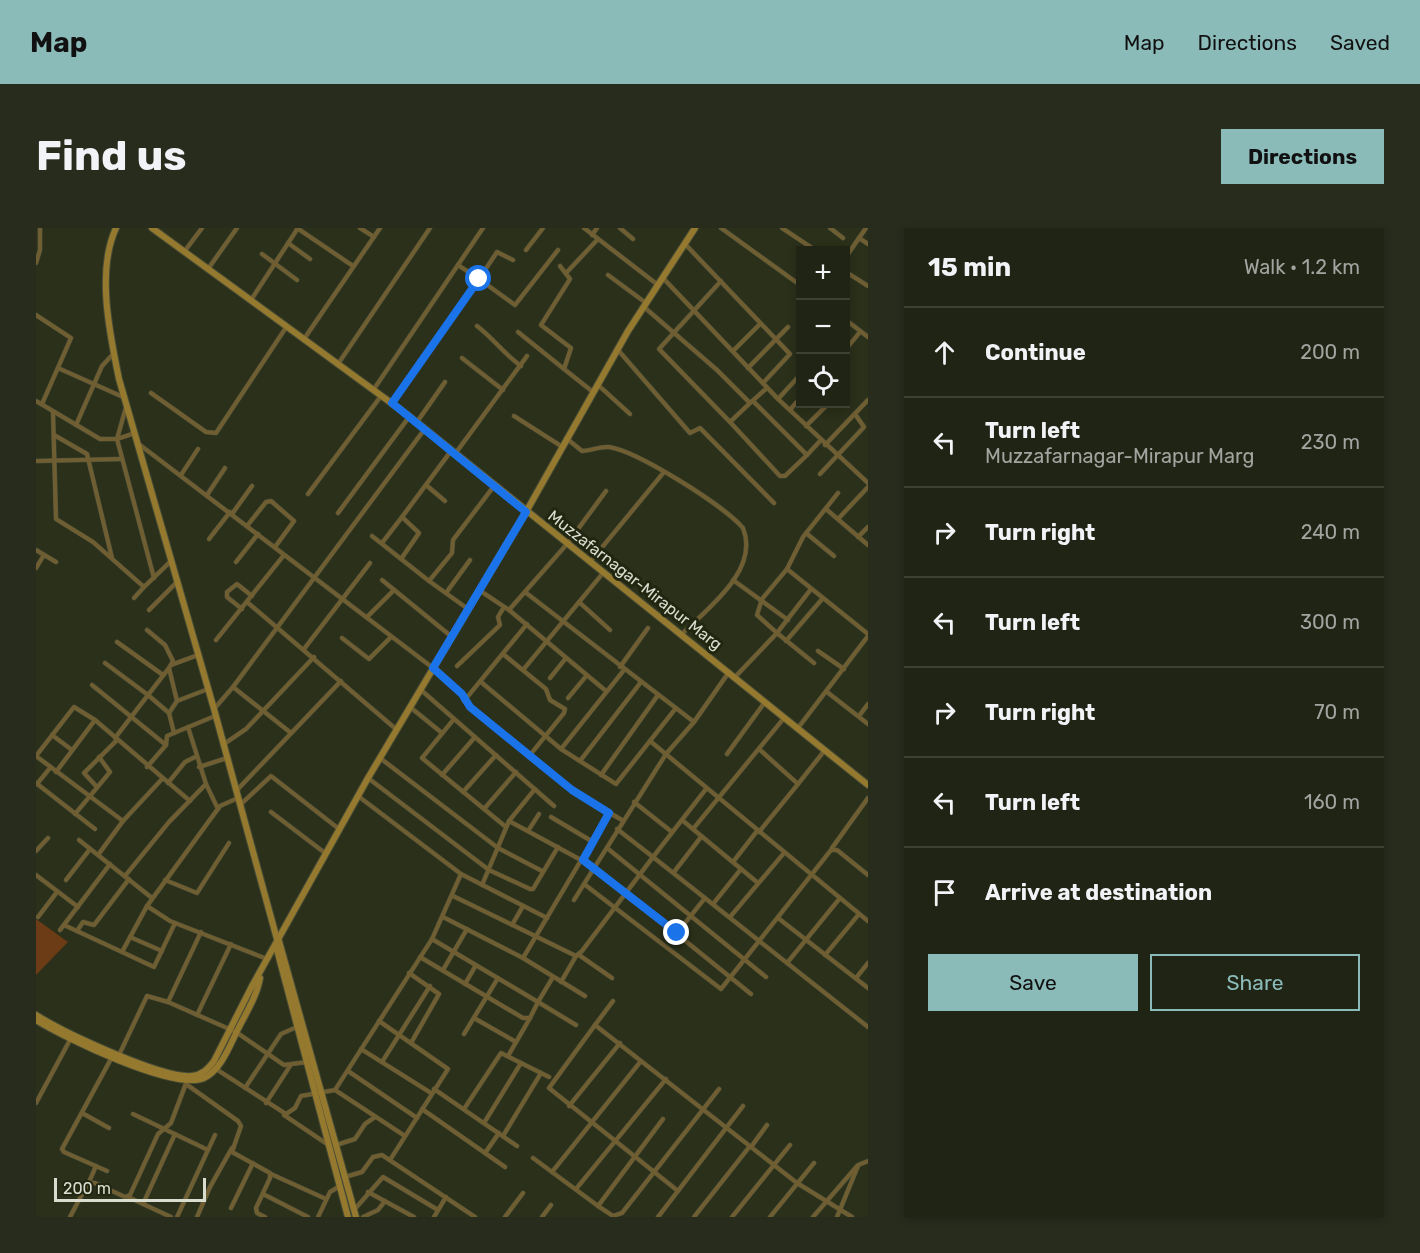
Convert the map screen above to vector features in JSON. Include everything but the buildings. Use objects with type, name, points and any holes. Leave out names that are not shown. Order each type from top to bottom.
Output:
[{"type":"main road","points":[[116,228],[107,265],[108,325],[114,353],[228,758],[333,1146],[355,1214]]},
{"type":"main road","name":"Muzzafarnagar-Mirapur Marg","points":[[152,228],[409,416],[526,512],[730,671],[868,785]]},
{"type":"main road","points":[[36,1020],[115,1055],[187,1081],[203,1078],[215,1068],[257,991],[268,960],[325,853],[526,512],[617,349],[695,228]]},
{"type":"main road","points":[[36,1015],[71,1036]]},
{"type":"main road","points":[[187,1081],[207,1070],[234,1031]]},
{"type":"main road","points":[[344,1183],[348,1217]]},
{"type":"street","points":[[36,263],[40,250],[40,228]]},
{"type":"street","points":[[184,252],[202,228]]},
{"type":"street","points":[[208,269],[237,228]]},
{"type":"street","points":[[251,300],[298,228],[352,266]]},
{"type":"street","points":[[360,228],[374,237]]},
{"type":"street","points":[[304,339],[380,228]]},
{"type":"street","points":[[338,364],[430,228]]},
{"type":"street","points":[[374,389],[483,228]]},
{"type":"street","points":[[526,250],[543,228]]},
{"type":"street","points":[[584,228],[658,285]]},
{"type":"street","points":[[592,235],[597,228]]},
{"type":"street","points":[[620,228],[633,239]]},
{"type":"street","points":[[721,228],[796,281]]},
{"type":"street","points":[[782,228],[808,246]]},
{"type":"street","points":[[830,228],[843,238]]},
{"type":"street","points":[[850,251],[866,228]]},
{"type":"street","points":[[859,238],[868,244]]},
{"type":"street","points":[[567,272],[598,239]]},
{"type":"street","points":[[288,243],[310,260]]},
{"type":"street","points":[[685,244],[790,356],[763,383]]},
{"type":"street","points":[[458,265],[516,305],[558,250]]},
{"type":"street","points":[[392,403],[497,252],[513,260]]},
{"type":"street","points":[[262,254],[297,280]]},
{"type":"street","points":[[560,266],[567,272],[569,281],[541,324],[571,348],[564,369]]},
{"type":"street","points":[[608,275],[645,305],[807,455]]},
{"type":"street","points":[[850,275],[868,286]]},
{"type":"street","points":[[662,278],[767,388],[868,485],[838,519]]},
{"type":"street","points":[[721,281],[659,349],[781,477],[821,440]]},
{"type":"street","points":[[36,315],[70,336],[42,404]]},
{"type":"street","points":[[850,323],[868,338]]},
{"type":"street","points":[[733,351],[760,324]]},
{"type":"street","points":[[151,393],[206,432],[216,433],[287,326]]},
{"type":"street","points":[[477,326],[495,340],[501,351],[520,366]]},
{"type":"street","points":[[748,368],[788,327]]},
{"type":"street","points":[[518,332],[593,392]]},
{"type":"street","points":[[850,345],[860,332]]},
{"type":"street","points":[[617,349],[690,433],[700,428],[774,502]]},
{"type":"street","points":[[76,425],[104,363],[114,353]]},
{"type":"street","points":[[382,543],[527,356]]},
{"type":"street","points":[[462,358],[502,390]]},
{"type":"street","points":[[58,368],[126,402],[117,439],[153,578]]},
{"type":"street","points":[[778,399],[796,380]]},
{"type":"street","points":[[417,423],[445,382]]},
{"type":"street","points":[[597,384],[630,414]]},
{"type":"street","points":[[730,422],[767,388]]},
{"type":"street","points":[[308,494],[381,395]]},
{"type":"street","points":[[825,445],[868,400]]},
{"type":"street","points":[[36,401],[100,439],[117,439],[135,433]]},
{"type":"street","points":[[790,411],[796,404]]},
{"type":"street","points":[[806,426],[824,408]]},
{"type":"street","points":[[53,412],[56,519],[86,537],[144,587]]},
{"type":"street","points":[[820,474],[864,428],[855,414]]},
{"type":"street","points":[[338,513],[409,416]]},
{"type":"street","points":[[514,416],[561,446]]},
{"type":"street","points":[[147,766],[166,745],[167,736],[215,712],[424,430]]},
{"type":"street","points":[[54,435],[84,451],[89,460],[112,559]]},
{"type":"street","points":[[566,438],[582,451],[612,448],[664,472],[690,488],[742,528],[746,552],[733,580],[682,634]]},
{"type":"street","points":[[139,445],[433,668],[462,694],[464,701],[578,794],[622,820]]},
{"type":"street","points":[[181,475],[198,449]]},
{"type":"street","points":[[36,460],[122,459]]},
{"type":"street","points":[[207,495],[225,468]]},
{"type":"street","points":[[590,562],[664,472]]},
{"type":"street","points":[[426,484],[445,501]]},
{"type":"street","points":[[209,538],[252,486]]},
{"type":"street","points":[[429,581],[452,553],[453,540],[494,486]]},
{"type":"street","points":[[456,666],[500,626],[498,617],[525,592],[567,544],[606,491]]},
{"type":"street","points":[[814,663],[757,615],[762,599],[787,569],[806,533],[838,493]]},
{"type":"street","points":[[247,526],[266,502],[271,501],[294,520],[275,547]]},
{"type":"street","points":[[825,508],[868,545]]},
{"type":"street","points":[[401,559],[419,533],[402,517]]},
{"type":"street","points":[[858,537],[868,527]]},
{"type":"street","points":[[806,533],[834,556]]},
{"type":"street","points":[[236,562],[258,534]]},
{"type":"street","points":[[372,536],[468,609]]},
{"type":"street","points":[[36,550],[56,562]]},
{"type":"street","points":[[36,568],[44,555]]},
{"type":"street","points":[[216,640],[284,555]]},
{"type":"street","points":[[446,593],[470,560]]},
{"type":"street","points":[[134,598],[171,561]]},
{"type":"street","points":[[304,649],[370,563]]},
{"type":"street","points":[[787,569],[868,635],[798,729]]},
{"type":"street","points":[[523,670],[603,573]]},
{"type":"street","points":[[382,580],[452,637]]},
{"type":"street","points":[[733,580],[788,620]]},
{"type":"street","points":[[149,610],[177,582]]},
{"type":"street","points":[[242,609],[227,597],[227,592],[237,584],[252,596]]},
{"type":"street","points":[[736,676],[777,633],[811,589]]},
{"type":"street","points":[[367,617],[394,590]]},
{"type":"street","points":[[479,590],[507,608],[606,691]]},
{"type":"street","points":[[525,592],[694,722]]},
{"type":"street","points":[[786,641],[823,598]]},
{"type":"street","points":[[248,602],[397,730]]},
{"type":"street","points":[[579,602],[610,630]]},
{"type":"street","points":[[464,701],[527,624]]},
{"type":"street","points":[[561,749],[606,691],[648,628]]},
{"type":"street","points":[[97,787],[84,773],[116,739],[170,666],[172,659],[168,648],[147,630]]},
{"type":"street","points":[[342,638],[370,659],[391,637]]},
{"type":"street","points":[[117,642],[163,675]]},
{"type":"street","points":[[818,651],[844,669]]},
{"type":"street","points":[[503,654],[546,688],[550,700],[565,709],[530,755]]},
{"type":"street","points":[[170,666],[198,655]]},
{"type":"street","points":[[224,744],[238,736],[314,657]]},
{"type":"street","points":[[550,678],[566,658]]},
{"type":"street","points":[[105,663],[169,713],[174,733]]},
{"type":"street","points":[[170,666],[177,701]]},
{"type":"street","points":[[574,900],[622,820],[666,754],[694,722],[730,671]]},
{"type":"street","points":[[568,698],[587,675]]},
{"type":"street","points":[[236,790],[341,681]]},
{"type":"street","points":[[481,682],[561,749],[617,784],[676,708]]},
{"type":"street","points":[[580,762],[642,682]]},
{"type":"street","points":[[92,685],[166,745]]},
{"type":"street","points":[[233,687],[291,733]]},
{"type":"street","points":[[169,713],[177,701],[208,689]]},
{"type":"street","points":[[421,689],[554,806]]},
{"type":"street","points":[[827,692],[868,724]]},
{"type":"street","points":[[601,775],[658,695]]},
{"type":"street","points":[[727,754],[766,702]]},
{"type":"street","points":[[859,716],[868,704]]},
{"type":"street","points":[[123,821],[36,756],[74,707],[95,720],[190,801]]},
{"type":"street","points":[[410,707],[442,733]]},
{"type":"street","points":[[693,829],[784,717]]},
{"type":"street","points":[[454,719],[422,758],[506,827]]},
{"type":"street","points":[[56,772],[95,720]]},
{"type":"street","points":[[188,727],[195,757],[218,809]]},
{"type":"street","points":[[52,735],[72,750]]},
{"type":"street","points":[[442,775],[475,737]]},
{"type":"street","points":[[650,741],[868,921]]},
{"type":"street","points":[[759,749],[798,784]]},
{"type":"street","points":[[733,862],[825,750]]},
{"type":"street","points":[[463,792],[496,755]]},
{"type":"street","points":[[75,814],[110,771],[99,757]]},
{"type":"street","points":[[168,783],[185,762],[195,757]]},
{"type":"street","points":[[199,767],[228,758]]},
{"type":"street","points":[[380,758],[498,848],[542,871]]},
{"type":"street","points":[[50,768],[36,784],[95,829]]},
{"type":"street","points":[[484,809],[516,772]]},
{"type":"street","points":[[122,952],[152,898],[218,809],[227,801],[239,802],[272,776],[339,829]]},
{"type":"street","points":[[368,778],[489,870],[532,889],[558,847]]},
{"type":"street","points":[[98,855],[123,821],[162,779]]},
{"type":"street","points":[[77,931],[83,922],[94,925],[127,877],[206,784]]},
{"type":"street","points":[[482,885],[509,821],[535,789]]},
{"type":"street","points":[[561,982],[577,955],[706,789]]},
{"type":"street","points":[[358,796],[461,874],[546,918]]},
{"type":"street","points":[[584,884],[719,989],[778,918],[868,798]]},
{"type":"street","points":[[634,802],[672,832]]},
{"type":"street","points":[[271,812],[325,853]]},
{"type":"street","points":[[523,958],[609,813]]},
{"type":"street","points":[[528,831],[539,814]]},
{"type":"street","points":[[551,817],[592,842]]},
{"type":"street","points":[[682,820],[758,883]]},
{"type":"street","points":[[509,821],[594,867],[751,994]]},
{"type":"street","points":[[617,829],[868,1027]]},
{"type":"street","points":[[674,872],[701,837]]},
{"type":"street","points":[[36,851],[48,838]]},
{"type":"street","points":[[79,840],[152,898]]},
{"type":"street","points":[[165,880],[197,893],[229,843]]},
{"type":"street","points":[[607,848],[766,977]]},
{"type":"street","points":[[66,880],[90,849]]},
{"type":"street","points":[[831,850],[837,850],[868,875]]},
{"type":"street","points":[[730,917],[784,853]]},
{"type":"street","points":[[60,930],[110,864]]},
{"type":"street","points":[[713,904],[741,869]]},
{"type":"street","points":[[335,1090],[432,939],[461,874]]},
{"type":"street","points":[[37,877],[78,907]]},
{"type":"street","points":[[38,917],[57,892]]},
{"type":"street","points":[[453,896],[577,955],[612,978]]},
{"type":"street","points":[[677,933],[705,898]]},
{"type":"street","points":[[787,963],[840,898]]},
{"type":"street","points":[[147,906],[175,923],[268,960]]},
{"type":"street","points":[[512,925],[522,906]]},
{"type":"street","points":[[825,955],[859,914]]},
{"type":"street","points":[[443,916],[523,958],[585,996]]},
{"type":"street","points":[[778,918],[868,988]]},
{"type":"street","points":[[64,925],[153,967],[175,923]]},
{"type":"street","points":[[442,970],[468,929]]},
{"type":"street","points":[[168,1002],[201,933]]},
{"type":"street","points":[[129,937],[162,951]]},
{"type":"street","points":[[432,939],[576,1024]]},
{"type":"street","points":[[197,1015],[231,944]]},
{"type":"street","points":[[420,957],[523,1018],[530,1018]]},
{"type":"street","points":[[856,978],[868,963]]},
{"type":"street","points":[[465,984],[476,965]]},
{"type":"street","points":[[409,973],[439,992],[439,997],[411,1043]]},
{"type":"street","points":[[508,1056],[553,976]]},
{"type":"street","points":[[464,1034],[498,978]]},
{"type":"street","points":[[382,1062],[430,986]]},
{"type":"street","points":[[107,1171],[63,1151],[147,996],[168,1002],[234,1031],[281,1063],[291,1065],[310,1061]]},
{"type":"street","points":[[613,1001],[549,1086],[551,1091],[569,1106],[678,1191]]},
{"type":"street","points":[[474,1018],[516,1042]]},
{"type":"street","points":[[378,1021],[448,1067],[390,1160]]},
{"type":"street","points":[[595,1025],[797,1183],[824,1202],[852,1217]]},
{"type":"street","points":[[245,1089],[281,1034],[300,1026]]},
{"type":"street","points":[[36,1103],[71,1036]]},
{"type":"street","points":[[569,1106],[620,1043]]},
{"type":"street","points":[[361,1049],[464,1109],[518,1146]]},
{"type":"street","points":[[464,1109],[501,1053],[549,1077]]},
{"type":"street","points":[[552,1172],[641,1061]]},
{"type":"street","points":[[484,1123],[521,1063]]},
{"type":"street","points":[[266,1103],[291,1065]]},
{"type":"street","points":[[215,1068],[333,1146],[356,1139],[365,1124],[375,1117]]},
{"type":"street","points":[[348,1071],[417,1118]]},
{"type":"street","points":[[485,1153],[501,1135],[541,1073]]},
{"type":"street","points":[[576,1190],[666,1079]]},
{"type":"street","points":[[128,1197],[158,1134],[171,1123],[187,1081],[238,1121],[241,1126],[197,1217]]},
{"type":"street","points":[[533,1158],[613,1216],[620,1215],[655,1173],[718,1089]]},
{"type":"street","points":[[281,1113],[291,1113],[302,1096],[335,1090],[405,1136]]},
{"type":"street","points":[[658,1217],[743,1106]]},
{"type":"street","points":[[422,1109],[505,1167]]},
{"type":"street","points":[[82,1113],[109,1128]]},
{"type":"street","points":[[133,1114],[208,1150]]},
{"type":"street","points":[[598,1206],[663,1119]]},
{"type":"street","points":[[694,1217],[767,1125]]},
{"type":"street","points":[[143,1204],[175,1134]]},
{"type":"street","points":[[177,1217],[215,1135]]},
{"type":"street","points":[[732,1217],[790,1145]]},
{"type":"street","points":[[232,1147],[232,1152],[270,1173],[327,1199]]},
{"type":"street","points":[[318,1217],[332,1189],[362,1172],[375,1155],[390,1160],[475,1217]]},
{"type":"street","points":[[813,1217],[858,1166],[868,1161]]},
{"type":"street","points":[[231,1208],[253,1163]]},
{"type":"street","points":[[770,1217],[814,1163]]},
{"type":"street","points":[[70,1217],[96,1166]]},
{"type":"street","points":[[837,1217],[858,1166]]},
{"type":"street","points":[[265,1217],[255,1211],[270,1173]]},
{"type":"street","points":[[355,1214],[368,1192],[380,1178],[386,1178],[438,1210]]},
{"type":"street","points":[[88,1183],[95,1182],[171,1217]]},
{"type":"street","points":[[368,1192],[414,1217]]},
{"type":"street","points":[[505,1217],[523,1193]]},
{"type":"street","points":[[262,1194],[308,1217]]},
{"type":"street","points":[[435,1217],[446,1197]]},
{"type":"street","points":[[363,1217],[378,1210],[385,1201]]},
{"type":"street","points":[[542,1217],[551,1205]]},
{"type":"shaded area","points":[[36,919],[68,942],[36,975]]},
{"type":"route","points":[[479,279],[392,403],[526,512],[433,668],[462,694],[464,701],[470,707],[572,790],[609,813],[583,860],[677,933]]}]
